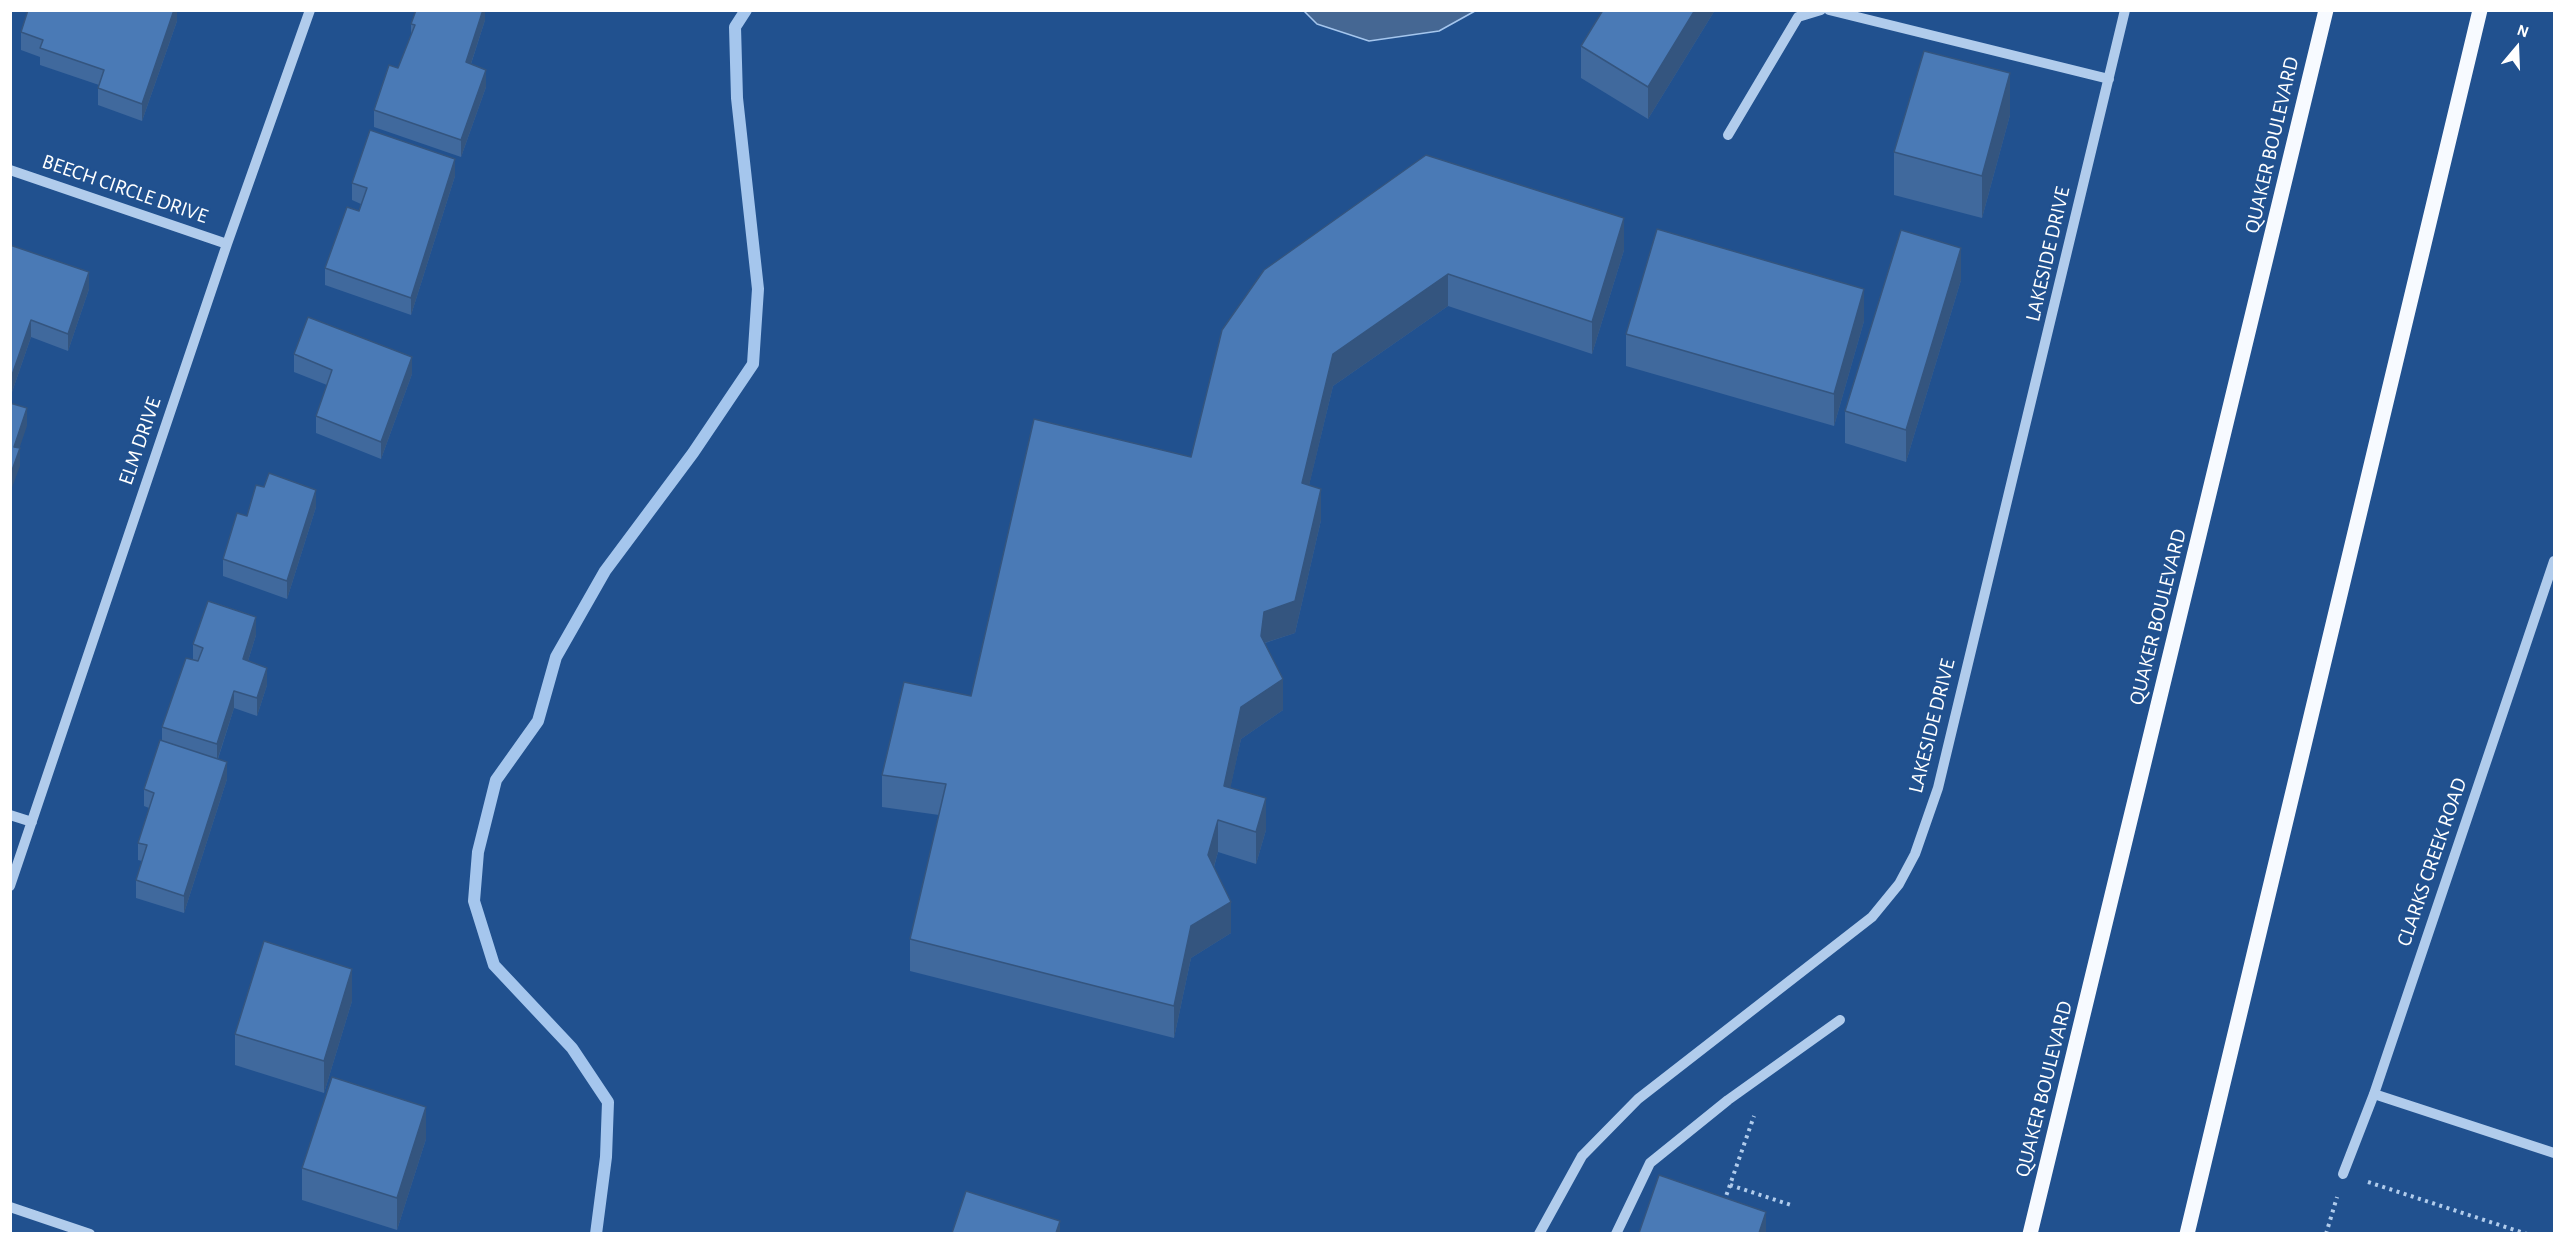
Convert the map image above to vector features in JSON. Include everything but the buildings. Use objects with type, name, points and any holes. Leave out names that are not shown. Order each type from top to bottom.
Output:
[{"type":"main road","name":"QUAKER BOULEVARD","points":[[2030,1233],[2326,10]]},
{"type":"main road","points":[[2187,1233],[2480,10]]},
{"type":"street","name":"ELM DRIVE","points":[[10,886],[227,244],[310,10]]},
{"type":"street","points":[[1728,135],[1798,17],[1821,10]]},
{"type":"street","points":[[1829,10],[2109,79]]},
{"type":"street","name":"LAKESIDE DRIVE","points":[[1539,1233],[1582,1156],[1638,1100],[1872,916],[1899,884],[1915,854],[1938,788],[2125,10]]},
{"type":"street","name":"BEECH CIRCLE DRIVE","points":[[10,170],[227,244]]},
{"type":"street","name":"CLARKS CREEK ROAD","points":[[2343,1174],[2374,1094],[2554,561]]},
{"type":"street","points":[[10,815],[32,822]]},
{"type":"street","points":[[1616,1233],[1650,1163],[1728,1100],[1840,1020]]},
{"type":"street","points":[[2374,1094],[2554,1153]]},
{"type":"street","points":[[10,1207],[90,1233]]},
{"type":"path","points":[[2326,1233],[2343,1174],[2527,1233]]},
{"type":"path","points":[[1730,1185],[1794,1206]]},
{"type":"water","points":[[1304,11],[1475,11],[1439,31],[1369,41],[1317,24]]},
{"type":"waterway","points":[[596,1234],[606,1157],[608,1102],[572,1048],[494,965],[474,901],[478,852],[496,780],[538,721],[556,657],[605,571],[693,453],[753,364],[758,289],[737,98],[735,27],[746,10]]}]
